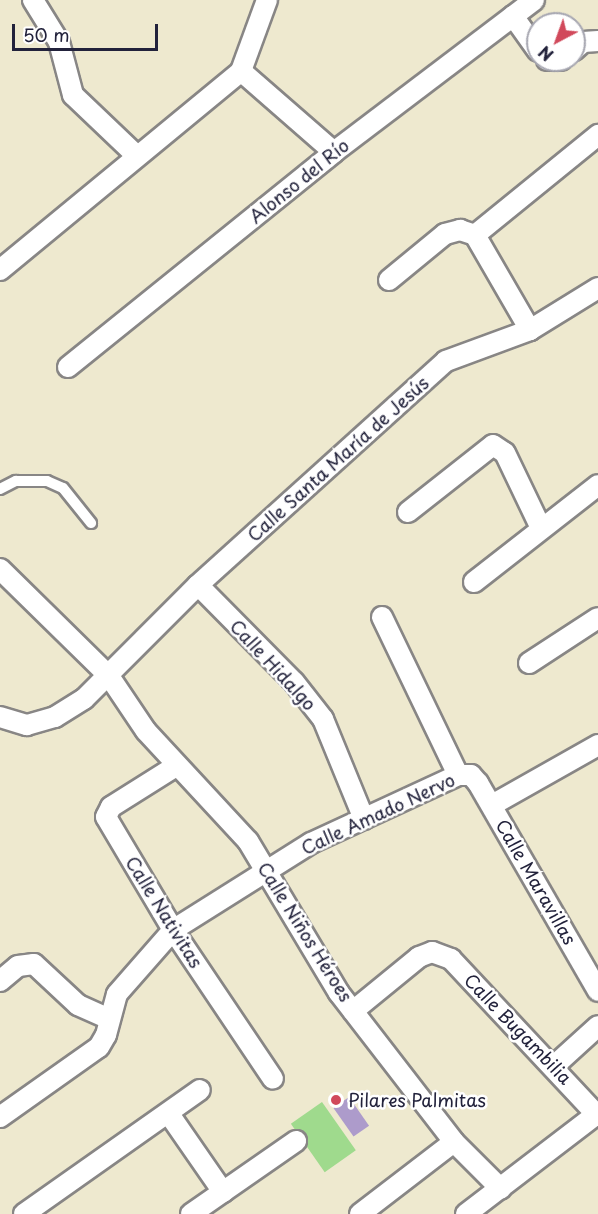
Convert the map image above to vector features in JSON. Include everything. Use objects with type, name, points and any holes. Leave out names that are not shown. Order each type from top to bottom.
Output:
[{"type":"street","points":[[33,0],[59,42],[73,95],[137,156]]},
{"type":"street","points":[[0,270],[241,71],[267,0]]},
{"type":"street","name":"Alonso del Río","points":[[68,367],[334,152],[534,0]]},
{"type":"street","points":[[513,16],[526,34]]},
{"type":"street","points":[[241,71],[334,152]]},
{"type":"street","points":[[475,235],[598,135]]},
{"type":"street","points":[[389,280],[445,234],[460,230],[475,235],[530,330]]},
{"type":"street","name":"Calle Santa María de Jesús","points":[[0,717],[27,725],[55,717],[84,699],[198,585],[446,361],[530,330],[598,288]]},
{"type":"street","points":[[408,512],[493,445],[505,453],[541,528]]},
{"type":"street","points":[[474,582],[598,485]]},
{"type":"street","name":"Calle Niños Héroes","points":[[0,569],[109,676],[146,731],[176,766],[249,841],[339,993],[454,1142],[501,1190]]},
{"type":"street","name":"Calle Hidalgo","points":[[198,585],[294,682],[323,719],[364,819]]},
{"type":"street","name":"Calle Maravillas","points":[[382,617],[464,775],[492,805],[598,991]]},
{"type":"street","points":[[529,663],[598,618]]},
{"type":"street","points":[[492,805],[598,745]]},
{"type":"street","name":"Calle Nativitas","points":[[176,766],[111,807],[106,817],[173,930],[273,1079]]},
{"type":"street","name":"Calle Amado Nervo","points":[[0,1117],[99,1047],[106,1035],[117,994],[130,975],[173,930],[311,843],[464,775]]},
{"type":"street","name":"Calle Bugambilia","points":[[353,1011],[419,957],[432,952],[451,959],[555,1066],[597,1115]]},
{"type":"street","points":[[0,981],[18,966],[34,964],[78,1005],[109,1019]]},
{"type":"street","points":[[555,1066],[598,1026]]},
{"type":"street","points":[[24,1214],[200,1090]]},
{"type":"street","points":[[169,1114],[223,1192]]},
{"type":"street","points":[[466,1214],[501,1190],[597,1115]]},
{"type":"street","points":[[198,1212],[296,1141]]},
{"type":"street","points":[[360,1214],[454,1142]]},
{"type":"lane","points":[[0,489],[16,481],[47,481],[63,488],[91,523]]},
{"type":"green space","points":[[322,1102],[356,1150],[325,1172],[291,1124]]},
{"type":"building","points":[[349,1097],[369,1126],[354,1137],[333,1108]]},
{"type":"place","name":"Pilares Palmitas","points":[[336,1100]]}]
